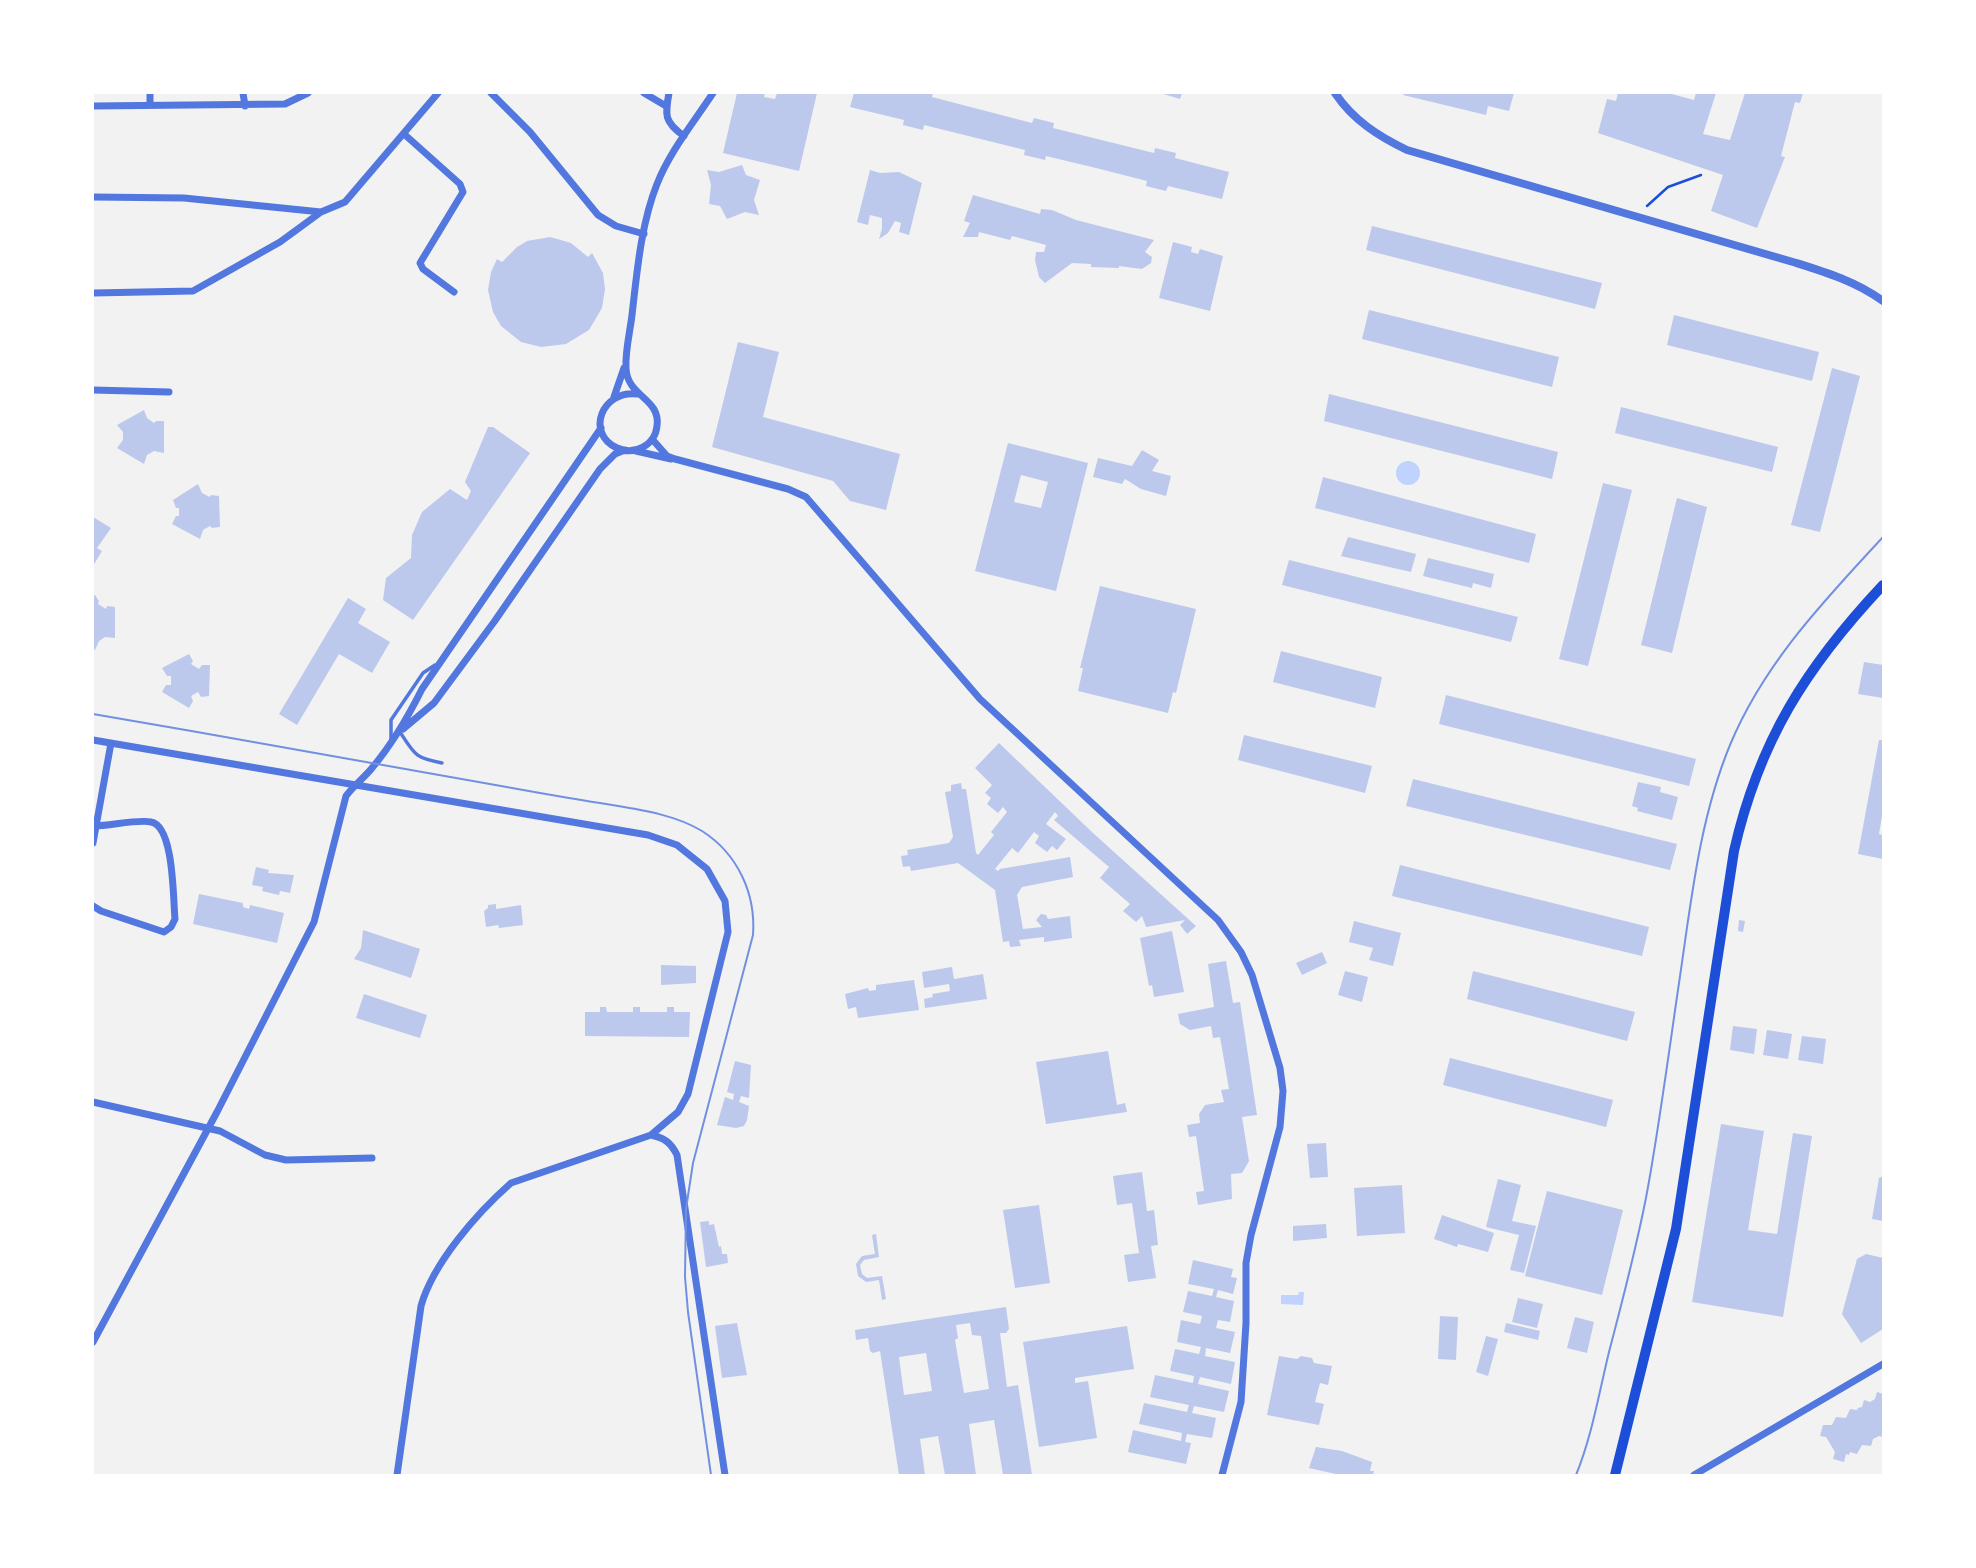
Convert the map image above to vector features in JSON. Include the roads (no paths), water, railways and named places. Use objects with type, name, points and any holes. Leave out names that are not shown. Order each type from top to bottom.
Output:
[{"type":"main road","points":[[1615,1475],[1676,1229],[1730,876],[1742,814],[1766,749],[1796,695],[1828,648],[1883,586]]},
{"type":"street","points":[[150,93],[150,104]]},
{"type":"street","points":[[243,93],[245,106]]},
{"type":"street","points":[[93,106],[285,104],[307,93]]},
{"type":"street","points":[[93,293],[193,291],[280,242],[321,212],[345,202],[438,93]]},
{"type":"street","points":[[491,93],[530,132],[598,215],[616,226],[644,234]]},
{"type":"street","points":[[645,93],[666,106]]},
{"type":"street","points":[[669,93],[667,120],[684,136]]},
{"type":"street","points":[[614,397],[626,365],[644,234],[656,185],[713,93]]},
{"type":"street","points":[[1335,93],[1371,130],[1407,150],[1839,277],[1883,301]]},
{"type":"street","points":[[404,134],[460,184],[463,192],[420,263],[423,269],[454,292]]},
{"type":"street","points":[[93,197],[184,198],[321,212]]},
{"type":"street","points":[[93,1342],[208,1128],[314,922],[346,796],[370,771],[400,732],[435,703],[600,469],[615,454],[643,448],[657,430],[657,413],[653,405],[637,394],[631,385],[626,365]]},
{"type":"street","points":[[93,390],[169,393]]},
{"type":"street","points":[[625,450],[610,443],[601,428],[601,415],[604,407],[614,397],[637,394]]},
{"type":"street","points":[[400,732],[422,689],[601,428]]},
{"type":"street","points":[[652,439],[667,456],[788,489],[806,497],[980,699],[1218,920],[1241,952],[1252,975],[1280,1068],[1283,1108],[1269,1174],[1245,1262],[1246,1323],[1241,1402],[1222,1475]]},
{"type":"street","points":[[635,450],[666,460],[675,459]]},
{"type":"street","points":[[93,740],[648,835],[677,845],[707,869],[725,901],[728,932],[688,1094],[678,1112],[651,1135],[511,1183],[494,1198],[437,1267],[426,1287],[421,1306],[397,1475]]},
{"type":"street","points":[[93,844],[111,743]]},
{"type":"street","points":[[93,906],[164,932],[171,927],[175,919],[168,843],[163,828],[151,822],[96,826]]},
{"type":"street","points":[[93,1102],[220,1131],[265,1155],[286,1160],[372,1158]]},
{"type":"street","points":[[651,1135],[666,1140],[677,1155],[725,1475]]},
{"type":"street","points":[[1694,1475],[1883,1364]]},
{"type":"lane","points":[[391,743],[391,720],[423,673],[442,660]]},
{"type":"lane","points":[[400,732],[413,752],[423,760],[442,763]]},
{"type":"water","points":[[1408,461],[1419,468],[1420,473],[1413,484],[1408,485],[1397,478],[1396,473],[1403,462]]},
{"type":"water","points":[[1299,1292],[1304,1292],[1303,1305],[1281,1304],[1281,1295],[1298,1295]]},
{"type":"tram line","points":[[1576,1475],[1591,1430],[1644,1208],[1697,862],[1719,773],[1744,715],[1778,660],[1818,609],[1883,537]]},
{"type":"tram line","points":[[93,714],[652,812],[702,831],[726,851],[748,890],[753,935],[693,1163],[686,1209],[685,1277],[688,1312],[711,1475]]}]
